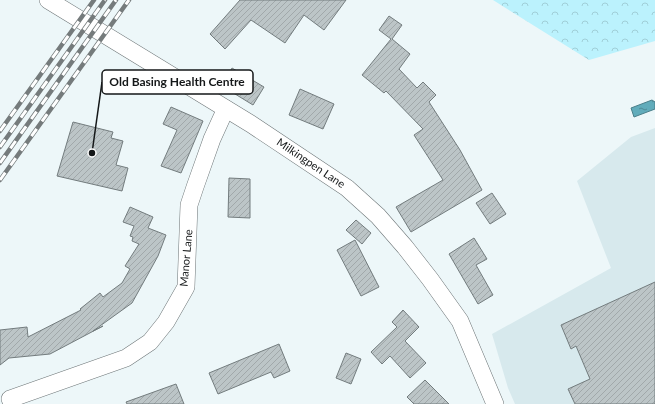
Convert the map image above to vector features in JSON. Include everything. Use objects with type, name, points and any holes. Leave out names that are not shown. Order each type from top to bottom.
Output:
[{"type":"street","name":"Milkingpen Lane","points":[[48,0],[251,124],[347,188],[378,216],[430,279],[460,321],[495,404]]},
{"type":"street","name":"Manor Lane","points":[[13,404],[10,399],[126,358],[150,342],[166,322],[186,287],[189,205],[212,139],[226,110]]},
{"type":"shaded area","points":[[655,128],[655,404],[515,404],[508,388],[492,334],[611,268],[577,181],[631,137]]},
{"type":"green space","points":[[493,0],[655,0],[655,41],[589,60]]},
{"type":"water","points":[[652,100],[655,102],[655,109],[634,117],[631,108]]},
{"type":"building","points":[[240,0],[346,0],[324,30],[304,15],[285,43],[251,20],[225,49],[210,34]]},
{"type":"building","points":[[389,16],[402,25],[392,39],[410,54],[399,69],[417,88],[423,82],[436,95],[429,102],[460,150],[482,190],[411,232],[396,207],[443,180],[414,135],[423,129],[386,91],[384,93],[362,75],[391,39],[379,30]]},
{"type":"building","points":[[232,68],[264,87],[253,105],[222,86]]},
{"type":"building","points":[[300,89],[334,104],[323,129],[289,115]]},
{"type":"building","points":[[171,107],[203,121],[181,173],[161,166],[177,130],[163,124]]},
{"type":"building","points":[[73,122],[113,132],[111,138],[123,141],[116,165],[128,168],[122,191],[57,176]]},
{"type":"building","points":[[229,178],[250,179],[250,218],[228,217]]},
{"type":"building","points":[[492,193],[506,214],[490,224],[476,203]]},
{"type":"building","points":[[130,207],[153,217],[148,228],[166,235],[158,256],[132,303],[93,331],[103,326],[50,354],[9,358],[0,365],[0,330],[27,327],[28,337],[81,310],[80,309],[100,293],[103,297],[122,283],[130,269],[125,266],[139,244],[132,241],[133,237],[130,236],[134,226],[123,222]]},
{"type":"building","points":[[356,220],[371,233],[362,244],[346,230]]},
{"type":"building","points":[[474,238],[487,259],[476,265],[493,295],[478,304],[449,254]]},
{"type":"building","points":[[355,240],[379,287],[361,296],[337,250]]},
{"type":"building","points":[[655,282],[655,404],[575,404],[568,389],[590,379],[576,346],[571,349],[561,325]]},
{"type":"building","points":[[403,310],[419,327],[405,341],[426,363],[410,378],[390,356],[382,364],[371,352],[397,327],[392,322]]},
{"type":"building","points":[[279,344],[290,371],[274,378],[271,372],[218,394],[209,373]]},
{"type":"building","points":[[346,353],[361,359],[351,384],[336,378]]},
{"type":"building","points":[[425,380],[449,404],[414,404],[407,397]]},
{"type":"building","points":[[176,384],[184,404],[127,404],[126,402]]},
{"type":"railway","points":[[0,131],[94,0]]},
{"type":"railway","points":[[0,147],[105,0]]},
{"type":"railway","points":[[0,163],[116,0]]},
{"type":"railway","points":[[0,180],[129,0]]},
{"type":"place","name":"Old Basing Health Centre","points":[[92,153]]}]
